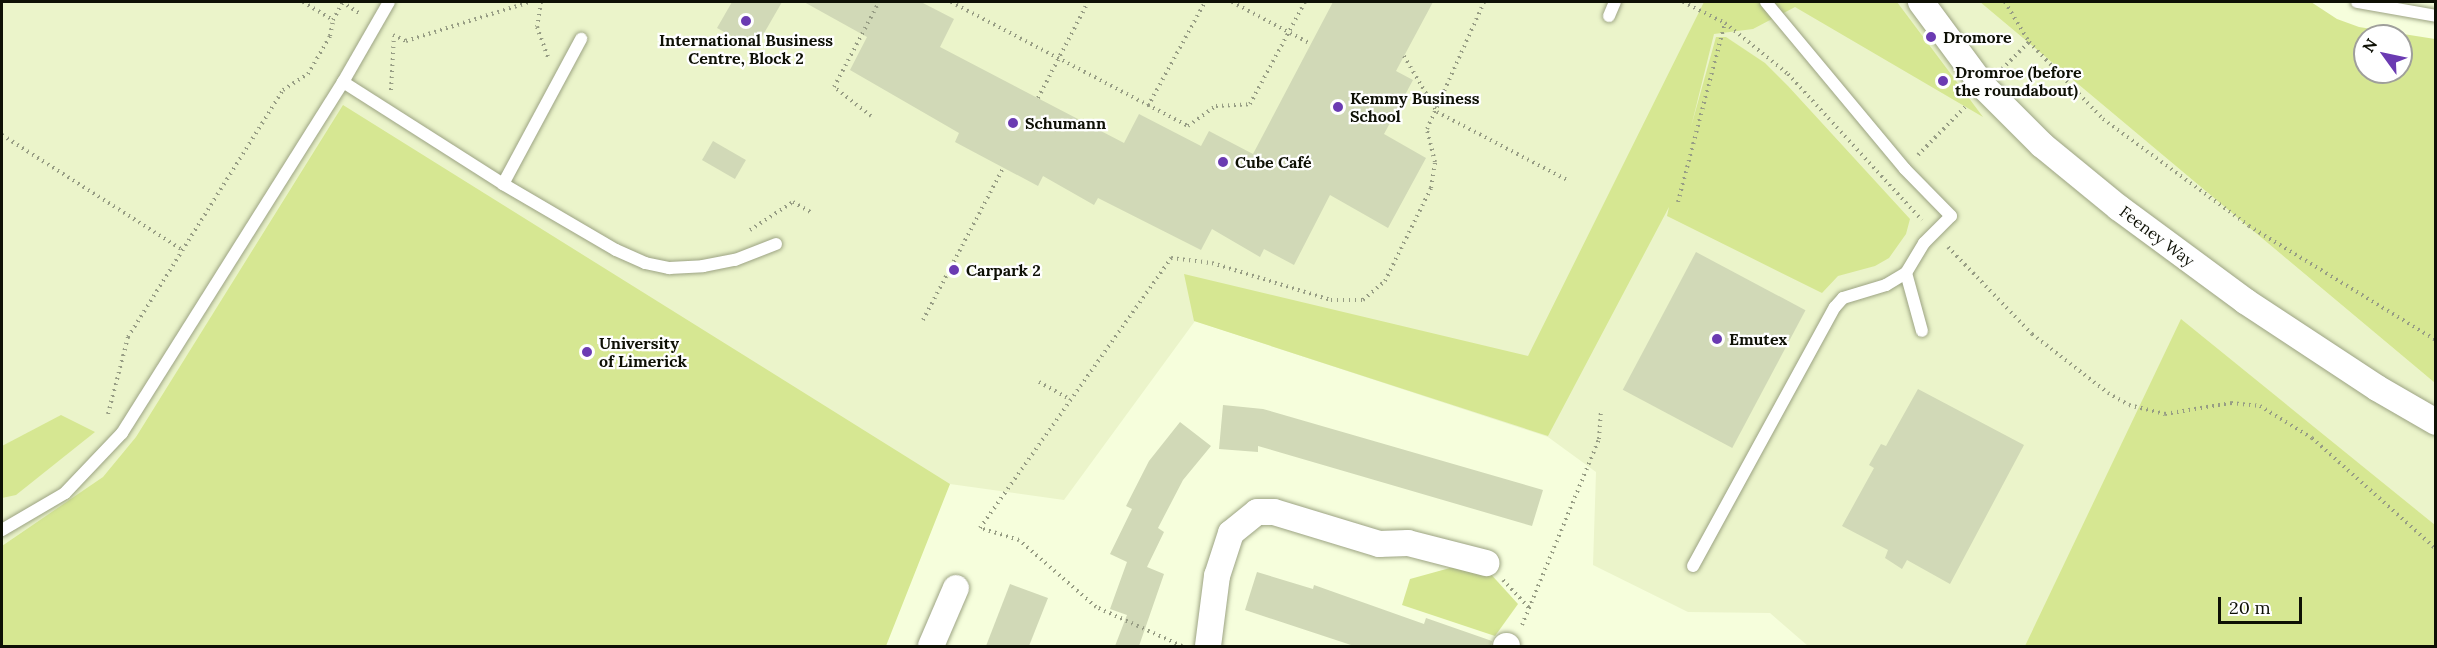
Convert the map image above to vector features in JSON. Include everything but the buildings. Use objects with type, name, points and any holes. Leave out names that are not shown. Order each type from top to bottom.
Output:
[{"type":"street","name":"Feeney Way","points":[[1921,2],[1984,87],[2043,145],[2102,194],[2245,301],[2377,388],[2436,422]]},
{"type":"street","points":[[1208,646],[1217,576],[1231,533],[1257,512],[1274,512],[1379,544],[1407,543],[1486,562]]},
{"type":"street","points":[[931,646],[956,588]]},
{"type":"lane","points":[[2,530],[65,493],[122,434],[343,82],[389,2]]},
{"type":"lane","points":[[1609,16],[1615,2]]},
{"type":"lane","points":[[1693,566],[1835,307],[1843,298],[1886,285],[1906,273],[1935,232],[1951,216],[1905,169],[1766,2]]},
{"type":"lane","points":[[2356,2],[2436,16]]},
{"type":"lane","points":[[503,184],[581,39]]},
{"type":"lane","points":[[343,82],[503,184],[616,250],[645,263],[669,268],[703,266],[735,260],[776,244]]},
{"type":"lane","points":[[1906,273],[1922,331]]},
{"type":"path","points":[[303,2],[333,20]]},
{"type":"path","points":[[107,418],[128,337],[181,249],[283,90],[308,74],[330,36],[333,20],[343,2],[394,36],[406,41],[530,2]]},
{"type":"path","points":[[541,2],[537,13],[541,47],[560,80]]},
{"type":"path","points":[[871,116],[834,87],[879,2]]},
{"type":"path","points":[[951,2],[1188,126],[1216,106],[1250,105],[1305,2]]},
{"type":"path","points":[[1038,98],[1088,2]]},
{"type":"path","points":[[1148,106],[1205,2]]},
{"type":"path","points":[[1232,2],[1311,44]]},
{"type":"path","points":[[1182,646],[1096,607],[1019,540],[980,528],[1172,258],[1212,263],[1330,300],[1363,300],[1385,281],[1431,188],[1435,162],[1427,129],[1484,2]]},
{"type":"path","points":[[1683,2],[1725,23],[1788,74],[2032,334],[2108,393],[2129,405],[2165,414],[2231,403],[2260,406],[2312,438],[2436,549]]},
{"type":"path","points":[[2005,2],[2029,42],[2103,119],[2249,226],[2436,340]]},
{"type":"path","points":[[1678,201],[1725,23]]},
{"type":"path","points":[[394,36],[391,90],[401,96]]},
{"type":"path","points":[[1404,56],[1437,111],[1569,181]]},
{"type":"path","points":[[2,135],[181,249]]},
{"type":"path","points":[[923,320],[1003,168]]},
{"type":"path","points":[[743,233],[776,216],[793,202],[810,212]]},
{"type":"path","points":[[1039,382],[1070,399]]},
{"type":"path","points":[[1511,642],[1529,608],[1599,440],[1601,410]]},
{"type":"path","points":[[1486,562],[1529,608]]},
{"type":"shaded area","name":"University of Limerick","points":[[2,2],[1980,2],[2435,383],[2435,646],[1808,646],[1770,613],[1688,612],[1593,565],[1596,472],[1548,437],[1195,321],[1064,500],[950,484],[867,646],[2,646]]},
{"type":"green space","points":[[1704,2],[1897,2],[1983,117],[1795,7],[1753,29],[1714,34],[1691,127],[1716,37],[1726,37],[1765,63],[1910,219],[1906,234],[1889,258],[1875,266],[1838,276],[1822,293],[1667,216],[1669,207],[1548,436],[1194,321],[1184,274],[1528,356]]},
{"type":"green space","points":[[1980,2],[2311,2],[2337,19],[2353,25],[2353,84],[2413,84],[2413,36],[2435,39],[2435,383]]},
{"type":"green space","points":[[343,105],[950,484],[886,646],[2,646],[2,546],[103,477],[136,437]]},
{"type":"green space","points":[[2181,319],[2435,525],[2435,646],[2025,646]]},
{"type":"green space","points":[[61,415],[95,432],[16,495],[2,498],[2,446]]},
{"type":"green space","points":[[1468,563],[1487,570],[1518,604],[1495,636],[1402,605],[1410,579]]},
{"type":"place","name":"International Business Centre, Block 2","points":[[746,21]]},
{"type":"place","name":"Dromore","points":[[1931,37]]},
{"type":"place","name":"Dromroe (before the roundabout)","points":[[1943,81]]},
{"type":"place","name":"Kemmy Business School","points":[[1338,107]]},
{"type":"place","name":"Schumann","points":[[1013,123]]},
{"type":"place","name":"Cube Café","points":[[1223,162]]},
{"type":"place","name":"Carpark 2","points":[[954,270]]},
{"type":"place","name":"Emutex","points":[[1717,339]]},
{"type":"place","name":"University of Limerick","points":[[587,352]]}]
